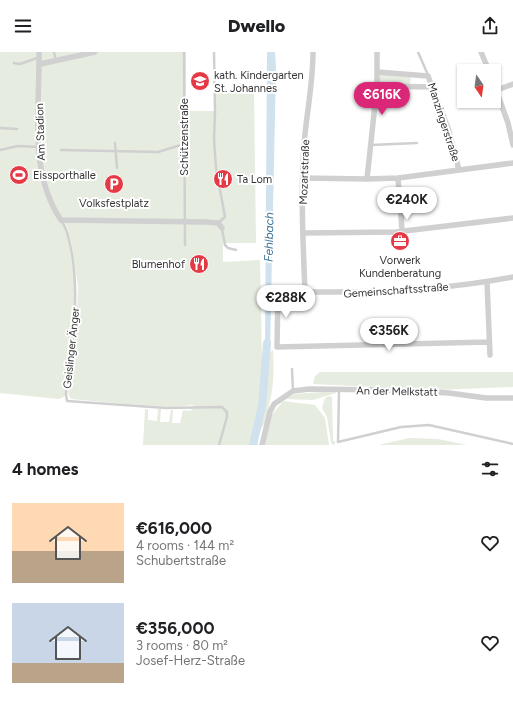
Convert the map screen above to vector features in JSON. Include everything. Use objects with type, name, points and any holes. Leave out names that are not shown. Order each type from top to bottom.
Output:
[{"type":"street","points":[[40,64],[56,62],[95,52]]},
{"type":"street","name":"Mozartstraße","points":[[305,292],[303,178],[305,134],[311,96],[313,52]]},
{"type":"street","points":[[367,179],[377,86],[377,52]]},
{"type":"street","points":[[481,52],[486,64]]},
{"type":"street","name":"Am Stadion","points":[[37,54],[40,64],[39,147],[45,188],[61,220]]},
{"type":"street","points":[[377,72],[428,76]]},
{"type":"street","name":"Manzingerstraße","points":[[428,76],[448,128],[459,170]]},
{"type":"street","points":[[501,88],[513,84]]},
{"type":"street","points":[[377,86],[433,87]]},
{"type":"street","points":[[501,106],[513,145]]},
{"type":"street","points":[[303,178],[398,178],[459,170],[483,170],[513,163]]},
{"type":"street","points":[[398,178],[402,230]]},
{"type":"street","points":[[303,233],[396,232],[402,230],[513,218]]},
{"type":"street","points":[[61,220],[184,222],[220,225]]},
{"type":"street","name":"Gemeinschaftsstraße","points":[[489,342],[277,347],[278,291],[358,293],[409,291],[487,282],[513,277]]},
{"type":"street","points":[[487,282],[490,355]]},
{"type":"street","name":"An der Melkstatt","points":[[262,445],[270,412],[274,404],[282,397],[293,391],[309,389],[450,392],[486,398],[513,398]]},
{"type":"lane","points":[[54,52],[56,62]]},
{"type":"lane","name":"Schützenstraße","points":[[184,52],[185,245]]},
{"type":"lane","points":[[214,52],[214,139],[216,168],[225,217],[220,225],[226,245],[228,248],[236,250]]},
{"type":"lane","name":"Manzingerstraße","points":[[418,52],[428,76]]},
{"type":"lane","points":[[14,64],[20,64],[37,54]]},
{"type":"lane","points":[[0,128],[17,129]]},
{"type":"lane","points":[[115,143],[117,168]]},
{"type":"lane","points":[[370,146],[417,143]]},
{"type":"lane","points":[[61,150],[158,152],[184,144]]},
{"type":"lane","points":[[0,150],[18,146],[39,147]]},
{"type":"lane","name":"Geislinger Änger","points":[[61,220],[66,229],[71,250],[76,286],[76,313],[66,394],[67,401],[160,408],[222,407],[227,412],[228,417],[219,445]]},
{"type":"lane","points":[[292,369],[293,391]]},
{"type":"lane","points":[[339,390],[338,442],[401,427],[429,425],[513,444]]},
{"type":"shaded area","points":[[0,52],[186,52],[186,111],[216,111],[216,92],[254,94],[256,243],[223,243],[223,262],[260,260],[262,359],[273,350],[273,384],[267,416],[257,436],[258,445],[143,445],[145,409],[148,409],[148,420],[157,421],[158,409],[161,409],[160,422],[169,422],[171,410],[173,410],[172,423],[180,423],[183,410],[191,411],[193,405],[173,407],[71,399],[68,389],[77,311],[78,286],[72,246],[66,222],[74,277],[75,315],[65,396],[59,399],[0,393]]},
{"type":"shaded area","points":[[380,74],[411,76],[410,85],[378,83]]},
{"type":"shaded area","points":[[320,372],[513,372],[513,387],[439,390],[313,384],[315,376]]},
{"type":"shaded area","points":[[335,391],[336,393],[313,400],[285,399],[295,394]]},
{"type":"shaded area","points":[[330,396],[332,397],[333,441],[335,441],[335,444],[333,445],[331,442],[327,417],[322,408],[325,398]]},
{"type":"shaded area","points":[[283,401],[315,405],[325,418],[329,445],[264,445],[271,416]]},
{"type":"shaded area","points":[[409,438],[438,439],[467,445],[379,445]]},
{"type":"water","points":[[267,52],[275,52],[276,68],[270,351],[265,354]]},
{"type":"waterway","name":"Fehlbach","points":[[253,445],[262,406],[267,343]]},
{"type":"place","name":"kath. Kindergarten St. Johannes","points":[[200,81]]},
{"type":"place","name":"Eissporthalle","points":[[19,175]]},
{"type":"place","name":"Ta Lom","points":[[223,179]]},
{"type":"place","name":"Volksfestplatz","points":[[114,184]]},
{"type":"place","name":"Vorwerk Kundenberatung","points":[[400,241]]},
{"type":"place","name":"Blumenhof","points":[[199,264]]}]
